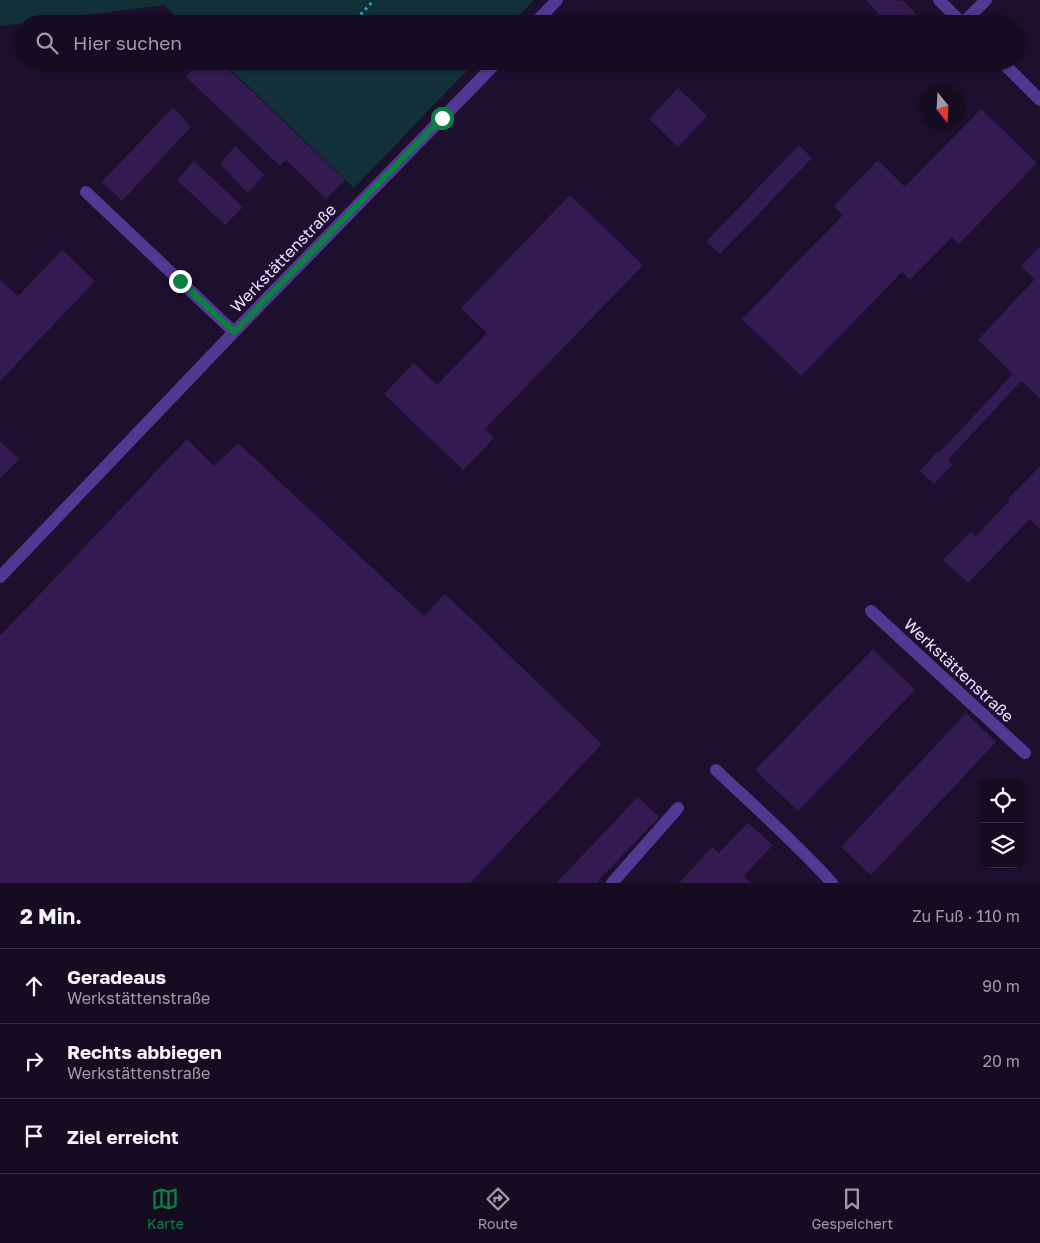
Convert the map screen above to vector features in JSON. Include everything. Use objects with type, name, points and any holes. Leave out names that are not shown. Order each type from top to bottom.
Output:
[{"type":"street","points":[[543,15],[557,0]]},
{"type":"street","points":[[939,0],[954,15]]},
{"type":"street","points":[[972,15],[986,0]]},
{"type":"street","name":"Werkstättenstraße","points":[[86,192],[234,332],[489,70]]},
{"type":"street","points":[[1010,70],[1040,100]]},
{"type":"street","points":[[0,576],[234,332]]},
{"type":"street","name":"Werkstättenstraße","points":[[871,610],[1025,753]]},
{"type":"street","points":[[716,770],[812,860],[832,883]]},
{"type":"street","points":[[612,883],[678,808]]},
{"type":"path","points":[[360,15],[374,0]]},
{"type":"shaded area","points":[[0,0],[534,0],[520,15],[174,15],[164,5],[86,15],[15,15],[15,24],[0,26]]},
{"type":"shaded area","points":[[231,70],[467,70],[354,188]]},
{"type":"building","points":[[866,0],[903,0],[917,15],[880,15]]},
{"type":"building","points":[[192,70],[229,70],[345,180],[326,199],[286,160],[280,166],[186,77]]},
{"type":"building","points":[[678,88],[707,116],[678,147],[649,119]]},
{"type":"building","points":[[173,107],[191,127],[122,201],[102,182]]},
{"type":"building","points":[[981,109],[1037,163],[959,244],[952,237],[910,280],[902,272],[801,376],[742,319],[843,215],[834,206],[878,160],[905,187],[961,130],[965,130],[965,125]]},
{"type":"building","points":[[799,145],[812,158],[720,254],[706,242]]},
{"type":"building","points":[[235,146],[264,175],[248,193],[220,164]]},
{"type":"building","points":[[194,161],[243,207],[225,225],[177,180]]},
{"type":"building","points":[[570,195],[643,265],[485,429],[494,438],[463,470],[384,394],[414,363],[437,385],[487,333],[461,308]]},
{"type":"building","points":[[1040,246],[1040,398],[1021,381],[948,460],[953,464],[934,484],[920,471],[1013,374],[978,340],[1035,279],[1021,266]]},
{"type":"building","points":[[62,250],[95,281],[0,381],[0,280],[18,296]]},
{"type":"building","points":[[187,439],[214,466],[238,443],[424,616],[445,594],[602,744],[470,883],[0,883],[0,636]]},
{"type":"building","points":[[0,441],[19,459],[0,479]]},
{"type":"building","points":[[1040,466],[1040,529],[1030,519],[968,583],[943,560],[971,531],[976,536]]},
{"type":"building","points":[[873,649],[915,690],[798,811],[755,770]]},
{"type":"building","points":[[966,713],[996,742],[871,875],[841,847]]},
{"type":"building","points":[[638,797],[659,817],[596,883],[556,883]]},
{"type":"building","points":[[748,823],[773,845],[744,876],[751,883],[679,883],[712,847],[719,853]]},
{"type":"route","points":[[180,281],[234,332],[442,118]]}]
